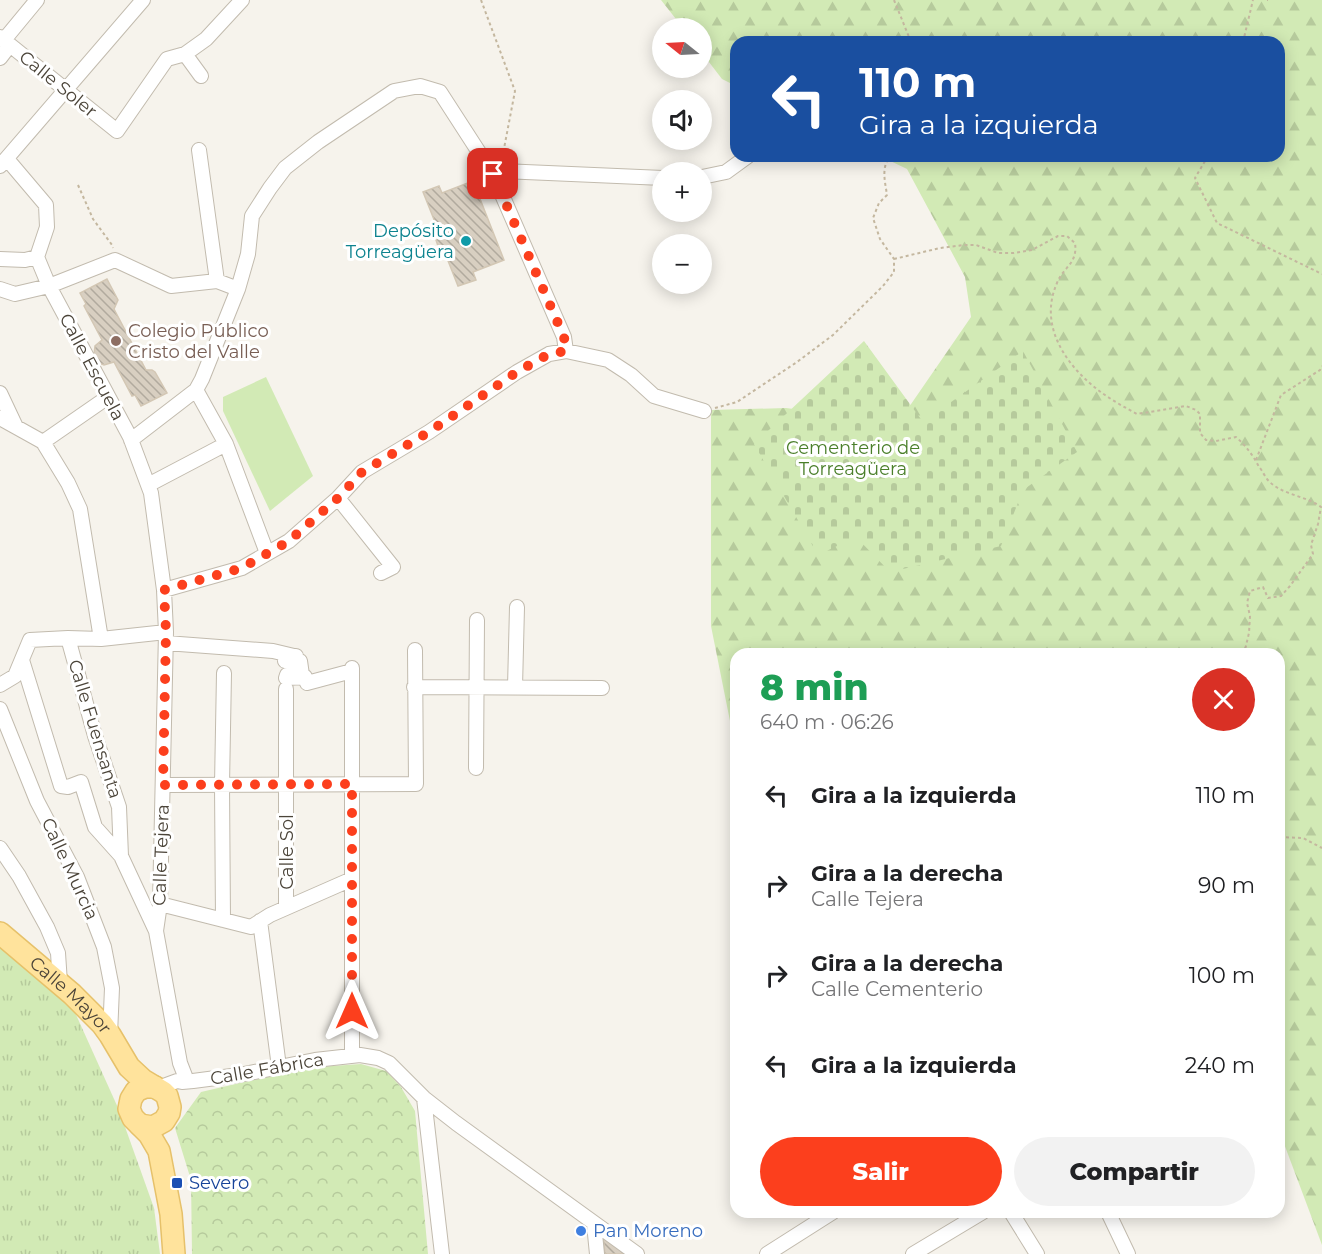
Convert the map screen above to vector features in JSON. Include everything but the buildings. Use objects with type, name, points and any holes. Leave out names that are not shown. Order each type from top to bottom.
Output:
[{"type":"main road","name":"Calle Mayor","points":[[0,933],[60,983],[95,1017],[110,1035],[129,1067],[156,1088]]},
{"type":"main road","name":"Calle Mayor","points":[[129,1067],[131,1099]]},
{"type":"main road","points":[[159,1151],[154,1141],[130,1114],[133,1095],[145,1087],[156,1088],[167,1096],[169,1101],[160,1132],[159,1151],[171,1214],[174,1254]]},
{"type":"main road","points":[[140,1125],[153,1127],[166,1117]]},
{"type":"street","points":[[0,58],[5,41],[37,0]]},
{"type":"street","points":[[0,259],[25,260],[37,256],[47,227],[46,205],[4,162],[143,0]]},
{"type":"street","points":[[201,76],[185,54],[206,39],[242,0]]},
{"type":"street","name":"Calle Soler","points":[[5,41],[117,130],[167,59],[185,54]]},
{"type":"street","points":[[131,440],[196,390],[238,289],[248,254],[252,216],[285,168],[318,142],[394,91],[420,86],[440,92],[497,172],[564,337],[566,351]]},
{"type":"street","points":[[199,150],[217,281]]},
{"type":"street","points":[[712,175],[726,172],[740,162]]},
{"type":"street","points":[[497,172],[652,178]]},
{"type":"street","name":"Calle Escuela","points":[[37,256],[49,286],[131,440],[152,493],[164,590]]},
{"type":"street","points":[[0,290],[15,294],[49,286],[115,260],[171,286],[217,281],[238,289]]},
{"type":"street","points":[[164,590],[242,568],[289,541],[338,498],[362,472],[429,432],[517,372],[549,354],[566,351],[608,360],[631,375],[654,396],[704,411]]},
{"type":"street","points":[[196,390],[226,444],[267,553]]},
{"type":"street","points":[[0,393],[20,429]]},
{"type":"street","points":[[43,442],[108,397]]},
{"type":"street","points":[[0,418],[43,442],[68,483],[80,509],[101,639]]},
{"type":"street","points":[[148,485],[226,444]]},
{"type":"street","points":[[338,498],[393,567],[381,573]]},
{"type":"street","name":"Calle Tejera","points":[[164,590],[166,638],[163,785],[160,904],[156,931],[184,1082]]},
{"type":"street","points":[[515,687],[517,607]]},
{"type":"street","points":[[476,768],[477,620]]},
{"type":"street","points":[[0,685],[15,676],[30,640],[68,638],[166,638],[273,651],[296,656],[286,657],[285,661],[300,661],[302,675],[287,675],[286,678],[305,677],[307,683],[352,670],[352,1056]]},
{"type":"street","name":"Calle Fuensanta","points":[[68,638],[95,736],[119,807],[121,856]]},
{"type":"street","points":[[163,785],[416,784],[415,650]]},
{"type":"street","points":[[22,660],[61,786],[68,787],[81,782],[95,827],[121,856],[156,931]]},
{"type":"street","points":[[223,920],[224,674]]},
{"type":"street","points":[[414,687],[602,688]]},
{"type":"street","name":"Calle Sol","points":[[286,689],[286,908]]},
{"type":"street","name":"Calle Murcia","points":[[0,709],[37,801],[77,877],[104,947],[112,988],[110,1035]]},
{"type":"street","points":[[0,848],[19,876],[58,953],[60,983]]},
{"type":"street","points":[[160,904],[251,927],[270,915],[352,879]]},
{"type":"street","points":[[260,921],[279,1067]]},
{"type":"street","name":"Calle Fábrica","points":[[156,1088],[177,1081],[239,1075],[352,1056],[369,1056],[389,1063],[424,1098],[456,1123],[637,1254]]},
{"type":"street","points":[[166,1117],[184,1082]]},
{"type":"street","points":[[424,1098],[442,1254]]},
{"type":"street","points":[[767,1254],[824,1218]]},
{"type":"street","points":[[913,1254],[973,1218]]},
{"type":"street","points":[[1015,1218],[1037,1254]]},
{"type":"street","points":[[1111,1218],[1128,1254]]},
{"type":"street","points":[[594,1224],[597,1254]]},
{"type":"path","points":[[481,0],[515,91],[508,134],[497,172]]},
{"type":"path","points":[[894,0],[909,36]]},
{"type":"path","points":[[1244,36],[1253,0]]},
{"type":"path","points":[[704,411],[737,402],[797,362],[833,335],[883,286],[894,272],[894,259],[880,239],[873,218],[879,203],[887,195],[883,171],[885,162]]},
{"type":"path","points":[[1204,162],[1195,178],[1217,223],[1322,274]]},
{"type":"path","points":[[78,185],[93,219],[112,245],[115,260]]},
{"type":"path","points":[[894,259],[964,245],[976,245],[999,254],[1014,253],[1032,250],[1058,236],[1067,236],[1075,243],[1076,249],[1072,263],[1057,280],[1050,302],[1050,318],[1057,340],[1072,365],[1105,395],[1137,414],[1186,406],[1196,410],[1200,414],[1200,433],[1206,440],[1216,441],[1236,437],[1246,446],[1267,480],[1279,489],[1311,500],[1321,507],[1311,545],[1313,554],[1290,586],[1281,596],[1268,598],[1263,587],[1250,591],[1247,603],[1250,616],[1249,633],[1245,648]]},
{"type":"path","points":[[1256,460],[1281,396],[1320,370],[1322,366]]},
{"type":"path","points":[[1285,837],[1303,838],[1322,848]]},
{"type":"green space","points":[[661,0],[1322,0],[1322,1245],[1285,1146],[1285,648],[730,648],[730,721],[711,626],[711,410],[786,408],[898,423],[971,317],[965,277],[907,169],[892,162],[1285,162],[1285,36],[730,36],[730,83],[722,79],[712,66],[712,18],[675,18]]},
{"type":"green space","name":"Cementerio de Torreagüera","points":[[864,341],[923,422],[1023,351],[1077,452],[1023,490],[1001,546],[890,572],[856,537],[818,555],[754,444]]},
{"type":"green space","points":[[266,377],[313,476],[270,511],[223,411],[223,397]]},
{"type":"green space","points":[[0,947],[73,1008],[119,1110],[154,1208],[160,1254],[0,1254]]},
{"type":"green space","points":[[361,1064],[386,1071],[401,1087],[415,1111],[428,1254],[192,1254],[191,1180],[175,1128],[201,1092],[304,1068]]},
{"type":"place","name":"Depósito Torreagüera","points":[[466,241]]},
{"type":"place","name":"Colegio Público Cristo del Valle","points":[[116,341]]},
{"type":"place","name":"Severo","points":[[177,1183]]},
{"type":"place","name":"Pan Moreno","points":[[581,1231]]},
{"type":"route","points":[[352,1011],[352,784],[163,785],[166,632],[164,590],[242,568],[289,541],[338,498],[362,472],[429,432],[517,372],[549,354],[566,351],[564,337],[493,174]]}]
